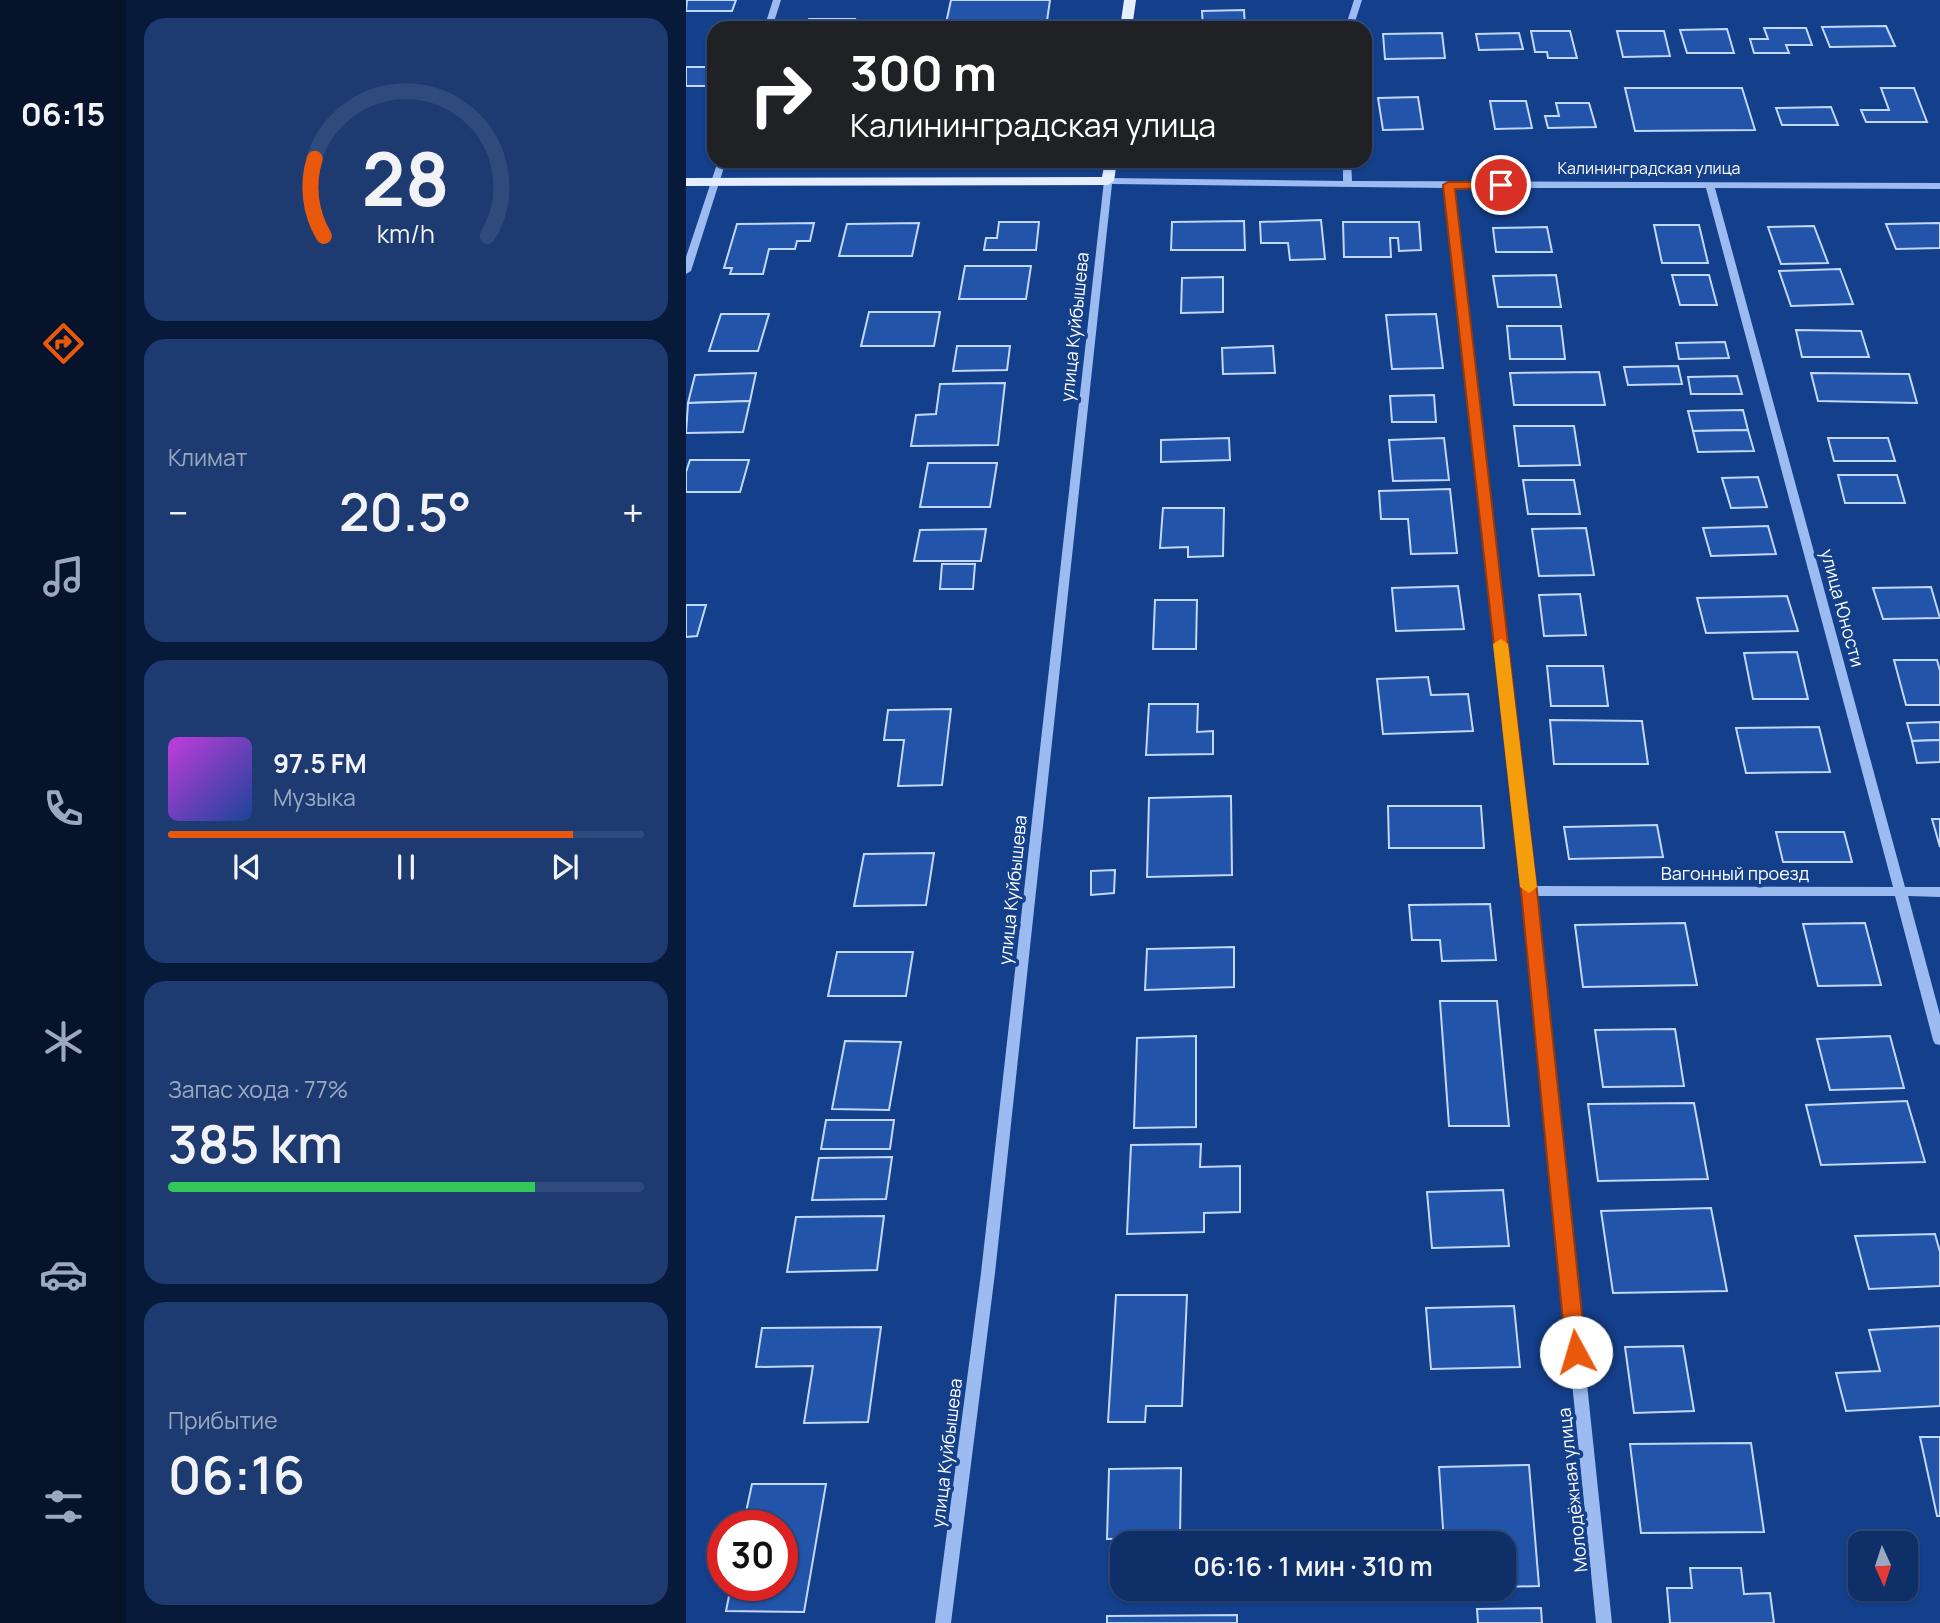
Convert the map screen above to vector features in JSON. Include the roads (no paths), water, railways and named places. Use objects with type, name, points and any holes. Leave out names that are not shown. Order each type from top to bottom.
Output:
[{"type":"main road","points":[[1127,21],[1130,0]]},
{"type":"main road","name":"улица Куйбышева","points":[[1108,181],[1110,168]]},
{"type":"main road","name":"Калининградская улица","points":[[686,182],[1108,181]]},
{"type":"street","points":[[770,21],[777,0]]},
{"type":"street","points":[[1351,21],[1358,0]]},
{"type":"street","points":[[686,271],[720,168]]},
{"type":"street","points":[[1347,168],[1348,184]]},
{"type":"street","name":"Калининградская улица","points":[[1108,181],[1940,186]]},
{"type":"street","name":"улица Куйбышева","points":[[943,1623],[988,1273],[1108,181]]},
{"type":"street","name":"Молодёжная улица","points":[[1448,185],[1529,891],[1604,1623]]},
{"type":"street","name":"улица Юности","points":[[1710,185],[1940,1040]]},
{"type":"street","name":"Вагонный проезд","points":[[1529,891],[1940,892]]}]
